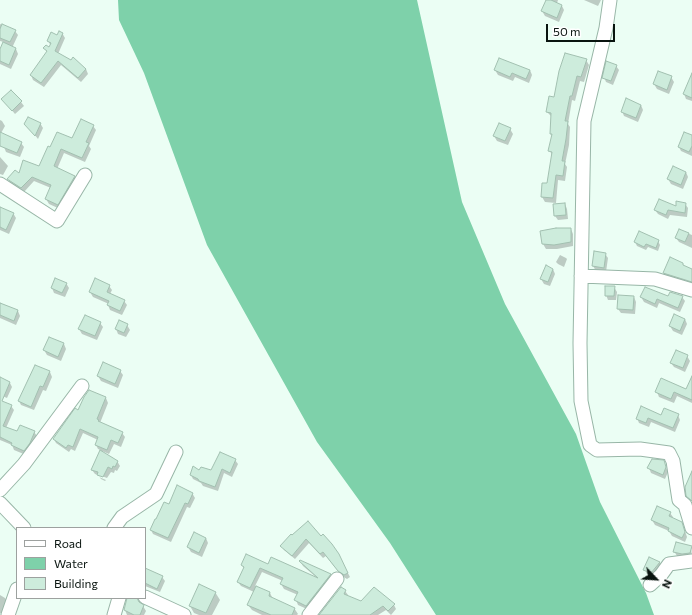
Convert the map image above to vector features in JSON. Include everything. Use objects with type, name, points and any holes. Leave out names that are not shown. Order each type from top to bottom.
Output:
[{"type":"street","points":[[610,0],[606,28],[584,121],[580,343],[582,401],[590,445],[597,450],[640,449],[657,450],[669,453],[673,461],[679,500],[685,505],[692,528]]},
{"type":"street","points":[[0,184],[57,221],[85,175]]},
{"type":"street","points":[[581,276],[656,279],[692,290]]},
{"type":"street","points":[[0,490],[24,464],[82,386]]},
{"type":"street","points":[[115,527],[122,517],[156,494],[176,452]]},
{"type":"street","points":[[0,503],[23,527]]},
{"type":"street","points":[[650,585],[661,575],[669,564],[692,561]]},
{"type":"street","points":[[309,615],[337,579]]},
{"type":"street","points":[[8,615],[16,592]]},
{"type":"street","points":[[146,597],[184,615]]},
{"type":"street","points":[[114,615],[119,599]]},
{"type":"water","points":[[118,0],[417,0],[462,202],[505,304],[576,434],[600,502],[646,593],[654,615],[436,615],[390,543],[317,442],[207,245],[144,73],[119,20]]},
{"type":"building","points":[[546,0],[551,0],[562,5],[557,18],[541,11]]},
{"type":"building","points":[[2,24],[16,30],[10,42],[0,38],[0,29]]},
{"type":"building","points":[[59,31],[63,33],[55,51],[71,60],[73,57],[86,69],[78,78],[58,61],[41,83],[30,75],[47,51],[43,48],[46,45],[49,47],[51,43],[47,41],[51,32],[57,35]]},
{"type":"building","points":[[3,42],[16,48],[9,65],[0,61],[0,49]]},
{"type":"building","points":[[565,53],[587,59],[581,77],[577,76],[572,96],[570,96],[565,121],[568,121],[562,161],[565,161],[563,176],[556,175],[553,198],[541,197],[542,183],[547,183],[552,152],[548,151],[552,134],[550,134],[551,113],[546,112],[549,96],[554,97],[559,71]]},
{"type":"building","points":[[499,58],[530,70],[526,79],[512,73],[510,77],[494,70]]},
{"type":"building","points":[[606,61],[617,65],[611,81],[602,78]]},
{"type":"building","points":[[658,71],[672,76],[667,90],[653,84]]},
{"type":"building","points":[[692,73],[692,98],[683,94]]},
{"type":"building","points":[[11,90],[22,101],[12,111],[1,99]]},
{"type":"building","points":[[626,98],[641,105],[636,118],[621,112]]},
{"type":"building","points":[[28,117],[41,123],[35,136],[24,124]]},
{"type":"building","points":[[81,119],[94,125],[86,142],[89,143],[82,158],[61,149],[54,166],[75,176],[58,205],[45,199],[51,185],[32,177],[21,188],[7,179],[15,170],[19,173],[23,160],[39,166],[48,146],[50,147],[57,132],[72,138]]},
{"type":"building","points":[[499,123],[511,128],[505,141],[493,136]]},
{"type":"building","points":[[0,132],[22,142],[17,153],[0,146]]},
{"type":"building","points":[[684,132],[692,135],[692,146],[689,152],[678,147]]},
{"type":"building","points":[[673,166],[686,172],[681,185],[667,179]]},
{"type":"building","points":[[659,199],[676,206],[676,201],[686,203],[685,213],[668,210],[666,215],[654,210]]},
{"type":"building","points":[[565,203],[566,215],[554,216],[553,204]]},
{"type":"building","points":[[0,207],[14,213],[6,230],[0,227]]},
{"type":"building","points":[[556,228],[571,228],[571,242],[554,245],[542,244],[540,231]]},
{"type":"building","points":[[679,229],[689,233],[685,242],[675,238]]},
{"type":"building","points":[[639,231],[659,240],[656,248],[646,244],[644,247],[634,242]]},
{"type":"building","points":[[594,251],[606,253],[604,268],[592,266]]},
{"type":"building","points":[[670,257],[692,269],[692,282],[663,273]]},
{"type":"building","points":[[546,265],[553,269],[548,282],[540,279]]},
{"type":"building","points":[[55,278],[67,283],[62,293],[51,288]]},
{"type":"building","points":[[95,278],[110,285],[107,292],[125,300],[120,311],[107,305],[109,301],[89,292]]},
{"type":"building","points":[[605,286],[615,286],[614,296],[605,296]]},
{"type":"building","points":[[645,287],[668,296],[670,292],[683,296],[678,308],[657,299],[655,304],[640,297]]},
{"type":"building","points":[[618,295],[634,296],[633,310],[617,309]]},
{"type":"building","points":[[0,303],[18,310],[14,321],[0,315]]},
{"type":"building","points":[[674,314],[685,319],[680,331],[669,326]]},
{"type":"building","points":[[85,315],[101,322],[95,336],[78,329]]},
{"type":"building","points":[[119,320],[128,324],[124,333],[115,329]]},
{"type":"building","points":[[49,337],[64,343],[58,357],[43,350]]},
{"type":"building","points":[[676,350],[688,355],[683,368],[670,363]]},
{"type":"building","points":[[103,362],[121,370],[115,384],[97,376]]},
{"type":"building","points":[[35,365],[50,371],[43,387],[40,386],[31,407],[18,401]]},
{"type":"building","points":[[692,376],[692,400],[674,392],[671,399],[655,392],[661,378],[686,389]]},
{"type":"building","points":[[0,377],[10,382],[2,401],[12,405],[3,426],[17,431],[20,425],[35,431],[30,443],[24,451],[11,445],[12,443],[0,437]]},
{"type":"building","points":[[89,390],[106,397],[97,419],[99,420],[98,421],[123,432],[118,443],[111,440],[107,450],[95,445],[98,437],[80,429],[73,447],[68,445],[66,448],[53,439],[75,408],[78,410]]},
{"type":"building","points":[[641,406],[661,415],[664,408],[679,414],[673,428],[648,418],[646,423],[636,419]]},
{"type":"building","points":[[100,450],[118,461],[112,469],[108,467],[103,477],[97,475],[98,472],[91,470]]},
{"type":"building","points":[[220,452],[236,459],[230,473],[222,469],[215,487],[199,481],[190,475],[193,466],[199,470],[201,467],[211,470]]},
{"type":"building","points":[[652,459],[664,460],[666,467],[663,475],[647,468]]},
{"type":"building","points":[[692,471],[692,501],[686,496],[685,487]]},
{"type":"building","points":[[177,485],[193,493],[188,504],[185,503],[168,538],[150,530],[164,502],[169,504]]},
{"type":"building","points":[[657,506],[671,512],[669,516],[682,522],[685,532],[682,538],[668,531],[669,528],[651,520]]},
{"type":"building","points":[[308,521],[321,536],[323,534],[332,544],[339,554],[348,573],[344,575],[338,571],[323,552],[320,554],[306,539],[292,556],[280,546],[291,534],[292,535]]},
{"type":"building","points":[[194,532],[206,538],[199,553],[187,547]]},
{"type":"building","points":[[676,542],[692,546],[690,553],[682,554],[673,552]]},
{"type":"building","points":[[246,554],[268,564],[271,557],[318,578],[299,561],[300,560],[331,574],[306,606],[294,600],[298,592],[280,584],[283,578],[260,568],[250,588],[237,582],[244,567],[241,565]]},
{"type":"building","points":[[649,557],[660,562],[651,573],[643,570]]},
{"type":"building","points":[[146,568],[163,576],[157,589],[146,584]]},
{"type":"building","points":[[199,584],[216,592],[206,613],[189,606]]},
{"type":"building","points":[[256,586],[270,592],[269,596],[295,608],[292,615],[271,615],[247,605]]},
{"type":"building","points":[[341,587],[346,590],[344,594],[361,601],[374,587],[395,604],[388,611],[383,606],[370,615],[319,615]]},
{"type":"building","points":[[127,599],[138,599],[144,605],[140,615],[134,615],[124,610]]}]
